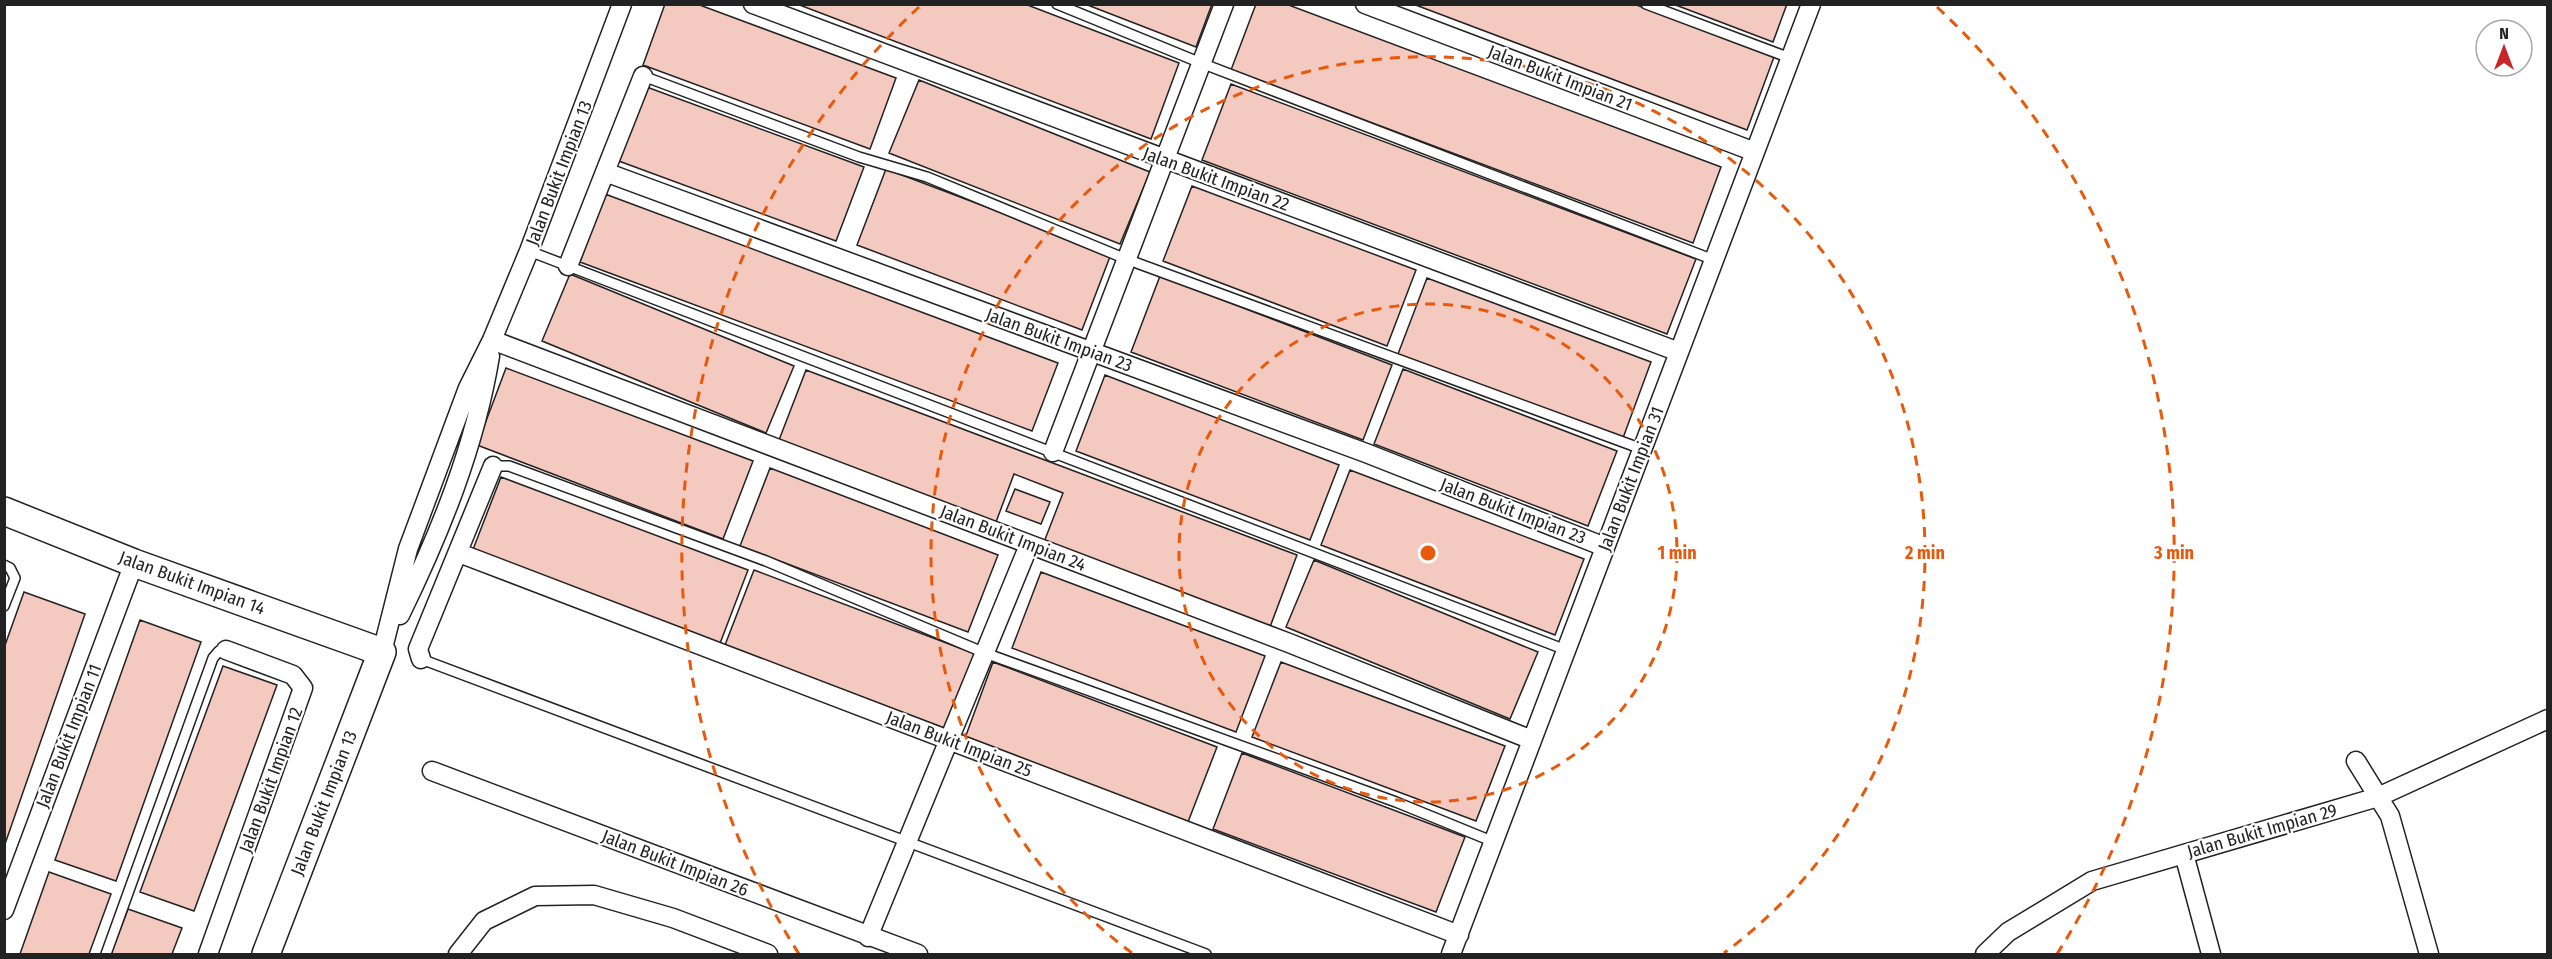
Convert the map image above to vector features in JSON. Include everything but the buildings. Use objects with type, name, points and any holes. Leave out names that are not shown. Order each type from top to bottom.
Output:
[{"type":"street","name":"Jalan Bukit Impian 13","points":[[266,954],[382,652],[428,557],[468,450],[483,396],[492,340],[529,251],[622,4]]},
{"type":"street","name":"Jalan Bukit Impian 22","points":[[753,4],[1679,352]]},
{"type":"street","points":[[1053,452],[1224,4]]},
{"type":"street","name":"Jalan Bukit Impian 21","points":[[1365,4],[1755,152]]},
{"type":"street","name":"Jalan Bukit Impian 31","points":[[1451,954],[1811,4]]},
{"type":"street","points":[[568,266],[643,76]]},
{"type":"street","name":"Jalan Bukit Impian 23","points":[[605,172],[1366,453],[1605,547]]},
{"type":"street","name":"Jalan Bukit Impian 24","points":[[492,340],[1289,643],[1532,740]]},
{"type":"street","points":[[421,659],[418,649],[493,466]]},
{"type":"street","name":"Jalan Bukit Impian 14","points":[[4,511],[134,563],[382,652]]},
{"type":"street","points":[[868,937],[1029,545]]},
{"type":"street","name":"Jalan Bukit Impian 25","points":[[459,553],[1459,935]]},
{"type":"street","name":"Jalan Bukit Impian 11","points":[[4,910],[134,563]]},
{"type":"street","name":"Jalan Bukit Impian 12","points":[[208,954],[303,687],[293,675],[226,650]]},
{"type":"street","name":"Jalan Bukit Impian 29","points":[[1985,954],[2008,932],[2092,881],[2378,797],[2547,719]]},
{"type":"street","points":[[2356,761],[2390,816],[2429,954]]},
{"type":"street","name":"Jalan Bukit Impian 26","points":[[432,771],[918,954]]},
{"type":"street","points":[[2184,854],[2211,954]]},
{"type":"street","points":[[458,954],[484,921],[535,896],[594,895],[673,918],[768,954]]},
{"type":"lane","points":[[1057,4],[1201,63],[1714,260]]},
{"type":"lane","points":[[1646,4],[1790,58]]},
{"type":"lane","points":[[643,76],[859,157],[927,177],[1126,258],[1642,449]]},
{"type":"lane","points":[[529,251],[1566,650]]},
{"type":"lane","points":[[493,466],[509,466],[765,561],[985,653],[1396,802],[1494,842]]},
{"type":"lane","points":[[4,565],[10,568],[15,578],[4,606]]},
{"type":"lane","points":[[106,954],[213,658],[219,651],[226,650]]},
{"type":"lane","points":[[421,659],[1206,954]]}]
